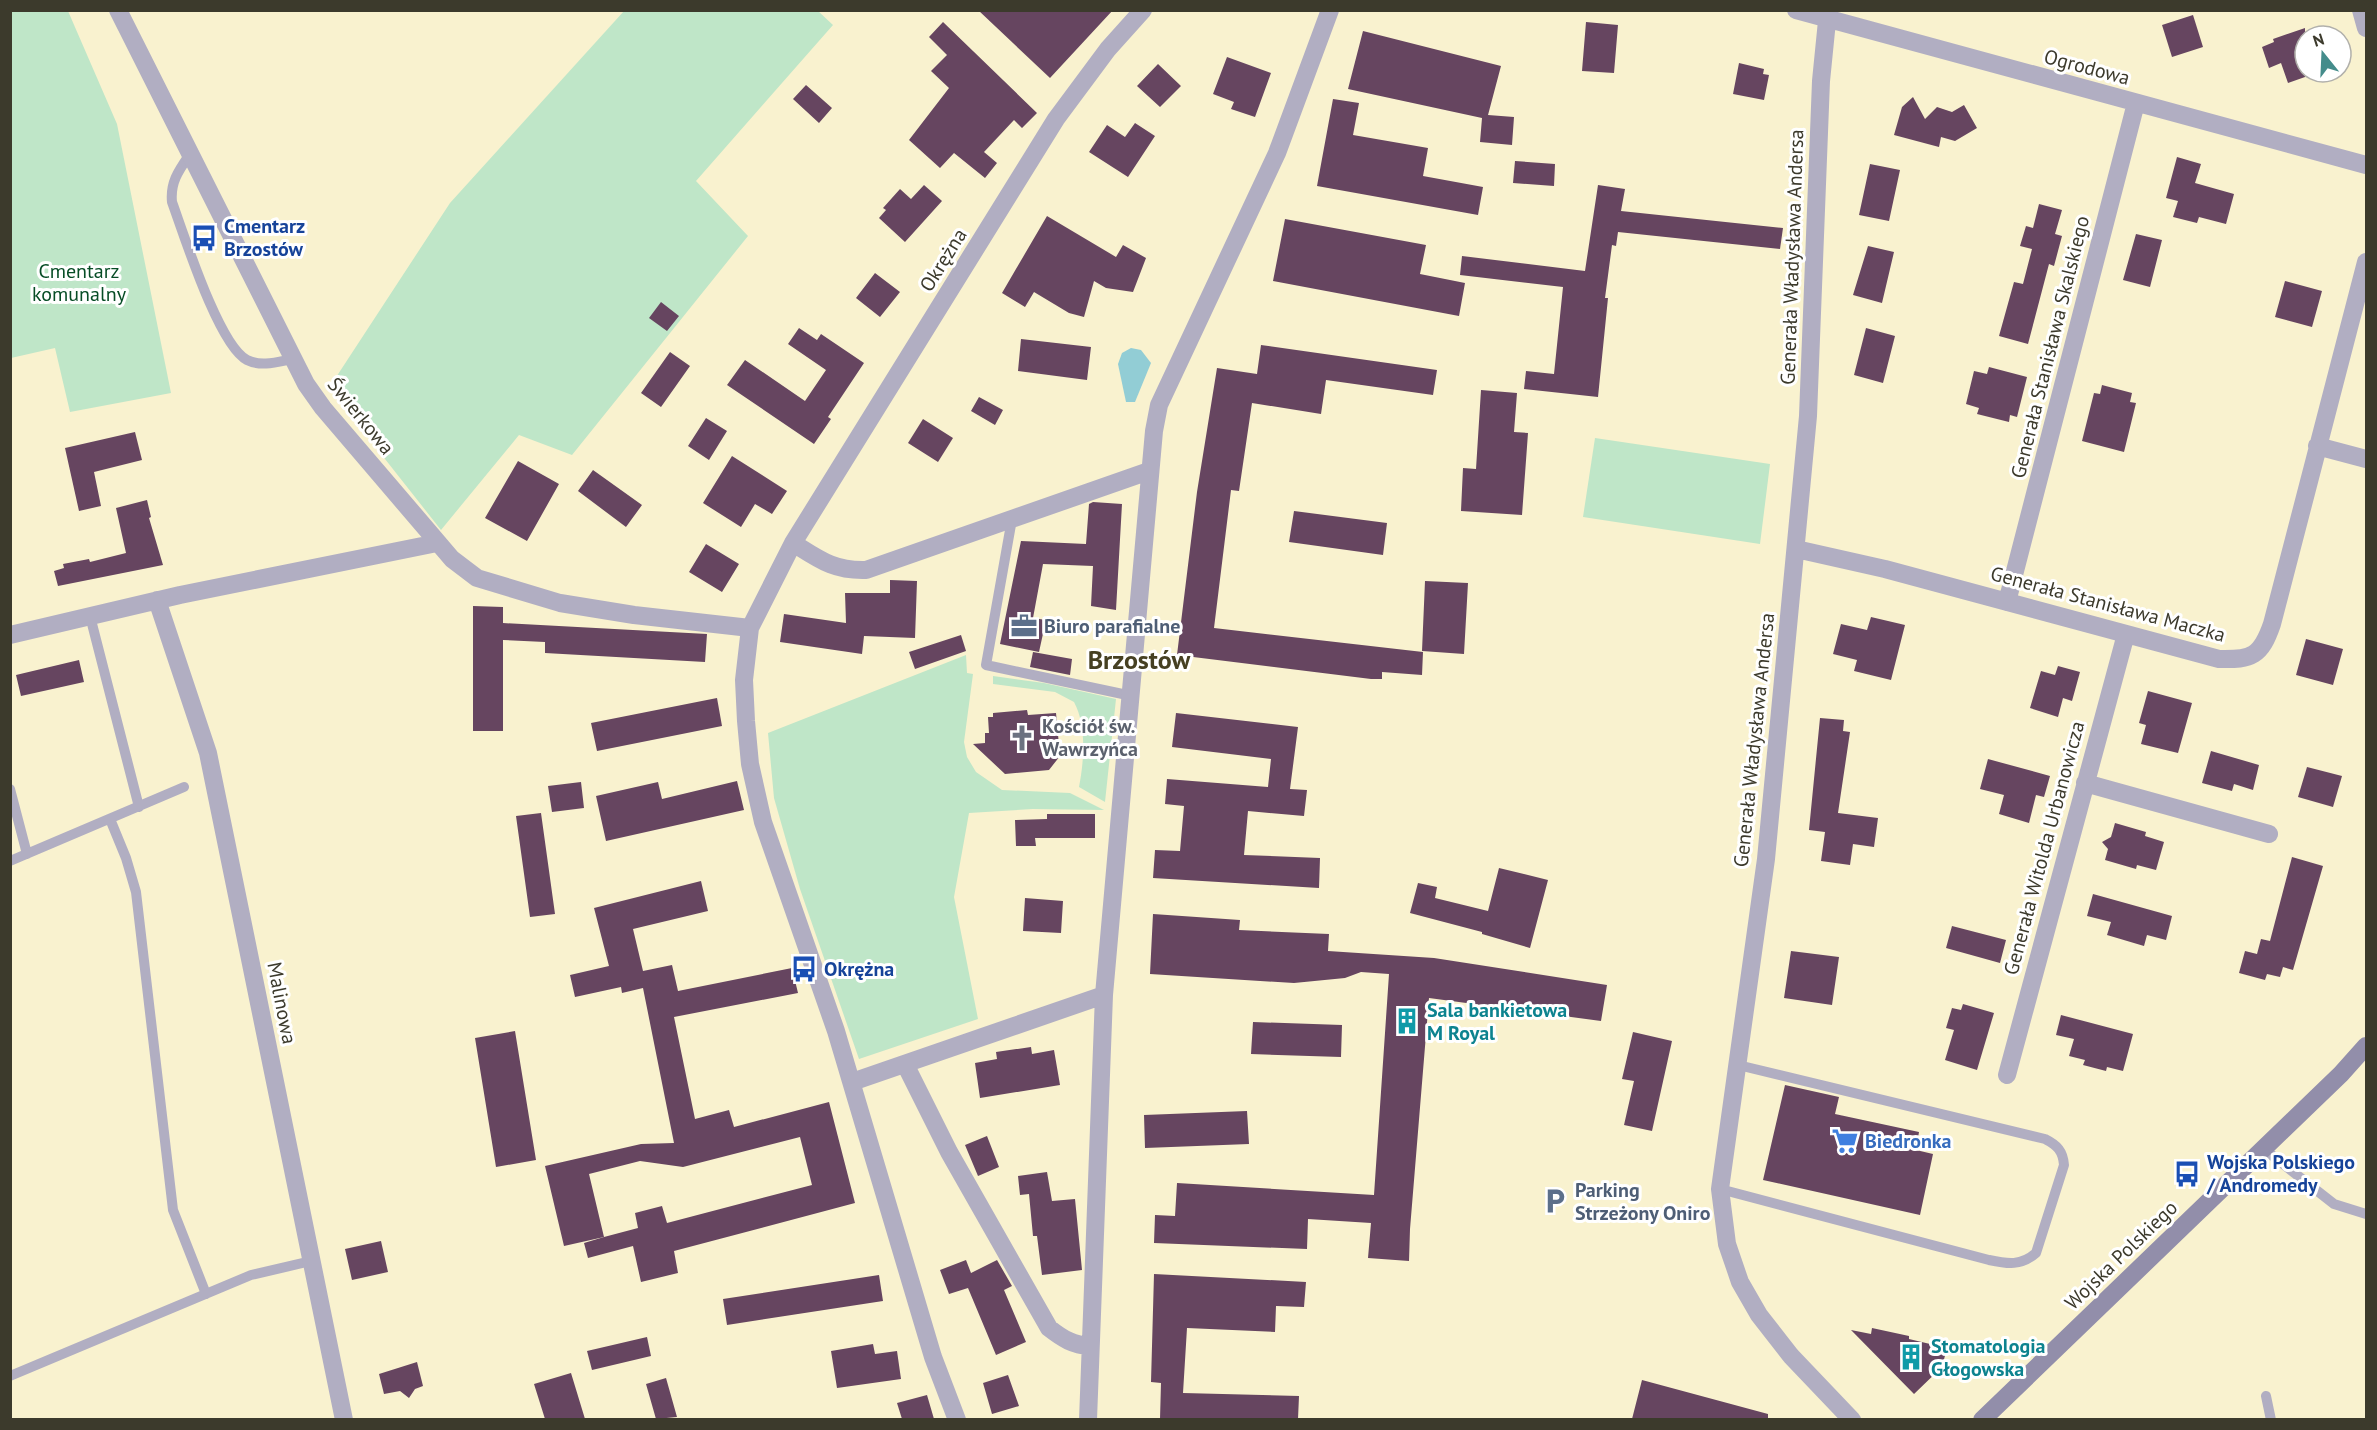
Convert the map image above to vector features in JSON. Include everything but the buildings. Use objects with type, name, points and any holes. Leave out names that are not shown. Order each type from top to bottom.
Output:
[{"type":"street","name":"Świerkowa","points":[[117,10],[292,359],[323,408],[452,559],[477,578],[521,593],[634,615],[750,628]]},
{"type":"street","name":"Okrężna","points":[[957,1419],[933,1357],[852,1082],[763,822],[752,776],[744,680],[750,628],[793,543],[1056,119],[1108,49],[1143,10]]},
{"type":"street","points":[[1088,1419],[1104,995],[1132,696],[1149,471],[1160,405],[1277,153],[1330,10]]},
{"type":"street","name":"Ogrodowa","points":[[1796,10],[1827,21],[2367,165]]},
{"type":"street","points":[[2361,10],[2367,28]]},
{"type":"street","name":"Generała Władysława Andersa","points":[[1827,21],[1821,81],[1808,416],[1796,549],[1766,859],[1720,1189],[1727,1244],[1740,1282],[1759,1315],[1791,1356],[1852,1419]]},
{"type":"street","name":"Generała Stanisława Skalskiego","points":[[2007,602],[2136,104]]},
{"type":"street","name":"Generała Stanisława Maczka","points":[[1796,549],[1885,569],[2219,659],[2251,656],[2261,650],[2272,624],[2367,262]]},
{"type":"street","points":[[2317,446],[2367,459]]},
{"type":"street","points":[[793,543],[826,564],[845,570],[867,570],[1149,471]]},
{"type":"street","points":[[10,635],[157,600],[437,543]]},
{"type":"street","name":"Malinowa","points":[[157,600],[208,753],[344,1419]]},
{"type":"street","name":"Generała Witolda Urbanowicza","points":[[2007,1075],[2126,634]]},
{"type":"street","points":[[2085,783],[2269,834]]},
{"type":"street","points":[[852,1082],[1104,995]]},
{"type":"street","name":"Wojska Polskiego","points":[[1982,1419],[2264,1149],[2367,1046]]},
{"type":"street","points":[[905,1064],[948,1152],[1049,1328],[1064,1340],[1090,1347]]},
{"type":"lane","points":[[190,154],[174,177],[171,202],[222,331],[238,355],[248,361],[261,364],[292,359]]},
{"type":"lane","points":[[1012,519],[986,665],[1132,696]]},
{"type":"lane","points":[[90,616],[139,807]]},
{"type":"lane","points":[[10,861],[184,787]]},
{"type":"lane","points":[[10,789],[27,854]]},
{"type":"lane","points":[[110,819],[126,858],[136,892],[173,1210],[206,1294]]},
{"type":"lane","points":[[1720,1189],[1989,1260],[2015,1264],[2027,1261],[2037,1253],[2064,1165],[2064,1155],[2058,1147],[2045,1139],[1738,1065]]},
{"type":"lane","points":[[2264,1149],[2334,1204],[2367,1214]]},
{"type":"lane","points":[[10,1376],[206,1294],[269,1270],[311,1261]]},
{"type":"lane","points":[[2266,1396],[2271,1419]]},
{"type":"green space","name":"Cmentarz komunalny","points":[[10,11],[68,11],[117,124],[171,393],[70,412],[55,348],[11,358]]},
{"type":"green space","points":[[624,11],[818,11],[833,25],[696,181],[748,236],[572,455],[519,435],[441,530],[329,388],[450,203]]},
{"type":"green space","points":[[1595,438],[1770,464],[1760,544],[1583,517]]},
{"type":"green space","points":[[966,655],[967,673],[973,674],[964,742],[967,757],[976,772],[1002,790],[1070,793],[1104,810],[1033,809],[969,813],[954,897],[978,1019],[859,1059],[800,889],[774,798],[768,733]]},
{"type":"green space","points":[[993,676],[1044,683],[1116,699],[1105,802],[1079,787],[1083,733],[1074,702],[1055,692],[993,684]]},
{"type":"water","points":[[1131,348],[1141,350],[1151,363],[1135,402],[1126,402],[1118,364],[1122,353]]},
{"type":"place","name":"Cmentarz Brzostów","points":[[204,238]]},
{"type":"place","name":"Biuro parafialne","points":[[1024,626]]},
{"type":"place","name":"Kościół św. Wawrzyńca","points":[[1022,738]]},
{"type":"place","name":"Okrężna","points":[[804,969]]},
{"type":"place","name":"Sala bankietowa M Royal","points":[[1407,1021]]},
{"type":"place","name":"Biedronka","points":[[1845,1141]]},
{"type":"place","name":"Wojska Polskiego / Andromedy","points":[[2187,1174]]},
{"type":"place","name":"Parking Strzeżony Oniro","points":[[1555,1201]]},
{"type":"place","name":"Stomatologia Głogowska","points":[[1911,1357]]},
{"type":"district","name":"Brzostów","points":[[1139,659]]}]
